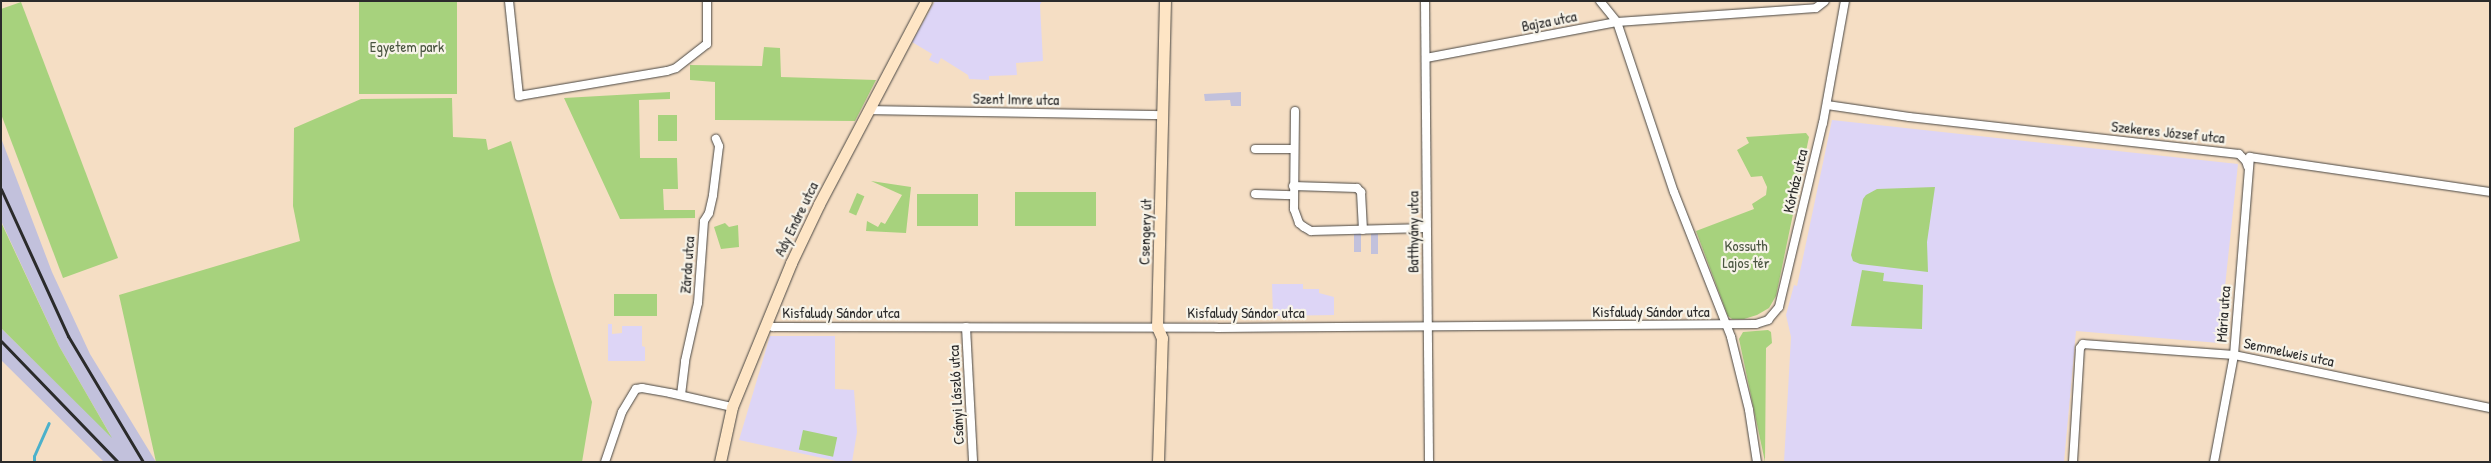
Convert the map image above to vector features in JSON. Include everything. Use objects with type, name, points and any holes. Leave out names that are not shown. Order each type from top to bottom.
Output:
[{"type":"main road","name":"Ady Endre utca","points":[[720,462],[732,407],[791,263],[819,204],[926,1]]},
{"type":"main road","name":"Csengery út","points":[[1158,462],[1162,338],[1157,327],[1165,1]]},
{"type":"street","points":[[509,1],[519,96],[667,71],[682,64],[707,44],[707,1]]},
{"type":"street","name":"Batthyány utca","points":[[1425,1],[1429,462]]},
{"type":"street","points":[[1600,1],[1617,22],[1674,192],[1726,326],[1742,378],[1757,462]]},
{"type":"street","name":"Bajza utca","points":[[1426,58],[1617,22],[1816,8],[1825,1]]},
{"type":"street","name":"Kórház utca","points":[[1726,326],[1756,324],[1768,320],[1777,312],[1827,105],[1846,1]]},
{"type":"street","name":"Szekeres József utca","points":[[1827,105],[1944,121],[2239,154],[2246,161],[2248,167]]},
{"type":"street","name":"Szent Imre utca","points":[[870,110],[1162,115]]},
{"type":"street","points":[[1295,110],[1293,191],[1296,217],[1304,227],[1311,231],[1426,228]]},
{"type":"street","name":"Zárda utca","points":[[681,395],[685,361],[698,303],[704,221],[709,213],[713,195],[720,146],[716,139]]},
{"type":"street","points":[[1255,149],[1293,149]]},
{"type":"street","points":[[2248,167],[2248,158],[2253,157],[2490,192]]},
{"type":"street","name":"Mária utca","points":[[2214,462],[2234,355],[2248,167]]},
{"type":"street","points":[[1255,194],[1357,188],[1361,192],[1363,230]]},
{"type":"street","name":"Kisfaludy Sándor utca","points":[[766,324],[773,327],[1726,326]]},
{"type":"street","name":"Csányi László utca","points":[[966,327],[973,462]]},
{"type":"street","name":"Semmelweis utca","points":[[2074,462],[2080,344],[2234,355],[2490,408]]},
{"type":"street","points":[[605,462],[622,412],[636,389],[642,388],[681,395],[732,407]]},
{"type":"shaded area","points":[[935,1],[1042,1],[1040,5],[1043,61],[1016,63],[1017,75],[989,76],[989,80],[969,79],[968,75],[941,58],[938,64],[929,60],[932,54],[912,42]]},
{"type":"shaded area","points":[[1241,92],[1241,106],[1231,106],[1230,100],[1205,101],[1204,94]]},
{"type":"shaded area","points":[[1832,120],[2238,164],[2219,343],[2076,331],[2064,462],[1784,462],[1791,337],[1786,315],[1794,285],[1797,286]]},
{"type":"shaded area","points":[[1,138],[52,272],[90,354],[156,462],[104,462],[1,360],[1,328],[111,436],[59,346],[2,223]]},
{"type":"shaded area","points":[[1371,231],[1378,231],[1378,254],[1371,254]]},
{"type":"shaded area","points":[[1354,232],[1361,232],[1361,252],[1354,252]]},
{"type":"shaded area","points":[[1272,284],[1303,284],[1303,289],[1319,289],[1319,293],[1334,297],[1334,315],[1273,316]]},
{"type":"shaded area","points":[[608,324],[612,324],[612,334],[622,333],[622,326],[642,326],[642,346],[645,347],[645,361],[608,361]]},
{"type":"shaded area","points":[[770,336],[835,336],[835,389],[854,390],[857,432],[852,462],[841,462],[739,440]]},
{"type":"green space","name":"Egyetem park","points":[[359,1],[457,1],[457,94],[359,94]]},
{"type":"green space","points":[[21,2],[118,258],[63,278],[1,114],[1,9]]},
{"type":"green space","points":[[764,47],[780,48],[781,77],[876,80],[855,121],[715,120],[715,82],[690,80],[690,65],[762,66]]},
{"type":"green space","points":[[670,92],[670,99],[639,100],[640,158],[677,158],[678,189],[663,189],[664,210],[695,210],[695,218],[620,219],[564,98]]},
{"type":"green space","points":[[452,98],[453,137],[486,139],[488,150],[511,141],[592,402],[582,462],[156,462],[119,295],[300,241],[293,206],[294,128],[361,99]]},
{"type":"green space","points":[[658,115],[677,115],[677,141],[658,141]]},
{"type":"green space","name":"Kossuth Lajos tér","points":[[1806,133],[1809,137],[1776,296],[1769,308],[1757,315],[1744,319],[1732,319],[1728,316],[1696,231],[1754,209],[1752,204],[1766,195],[1767,187],[1762,176],[1751,177],[1737,150],[1749,143],[1746,137]]},
{"type":"green space","points":[[871,181],[911,187],[906,233],[866,231],[867,221],[878,227],[881,222],[885,224],[902,195]]},
{"type":"green space","points":[[1935,187],[1927,242],[1928,272],[1860,264],[1853,261],[1851,255],[1863,199],[1866,195],[1877,189]]},
{"type":"green space","points":[[1015,192],[1096,192],[1096,226],[1015,226]]},
{"type":"green space","points":[[857,193],[864,196],[856,215],[849,212]]},
{"type":"green space","points":[[917,194],[978,194],[978,226],[917,226]]},
{"type":"green space","points":[[1,222],[59,346],[112,438],[1,328]]},
{"type":"green space","points":[[725,223],[729,227],[738,225],[739,247],[721,249],[714,227]]},
{"type":"green space","points":[[1862,270],[1884,273],[1883,281],[1923,285],[1922,329],[1851,326]]},
{"type":"green space","points":[[614,294],[657,294],[657,316],[614,316]]},
{"type":"green space","points":[[1768,330],[1771,332],[1772,343],[1766,348],[1765,462],[1739,339],[1743,332]]},
{"type":"green space","points":[[803,430],[837,437],[833,457],[799,450]]},
{"type":"waterway","points":[[34,462],[34,456],[49,423]]},
{"type":"railway","points":[[1,189],[68,336],[143,462]]},
{"type":"railway","points":[[1,341],[118,462]]}]
